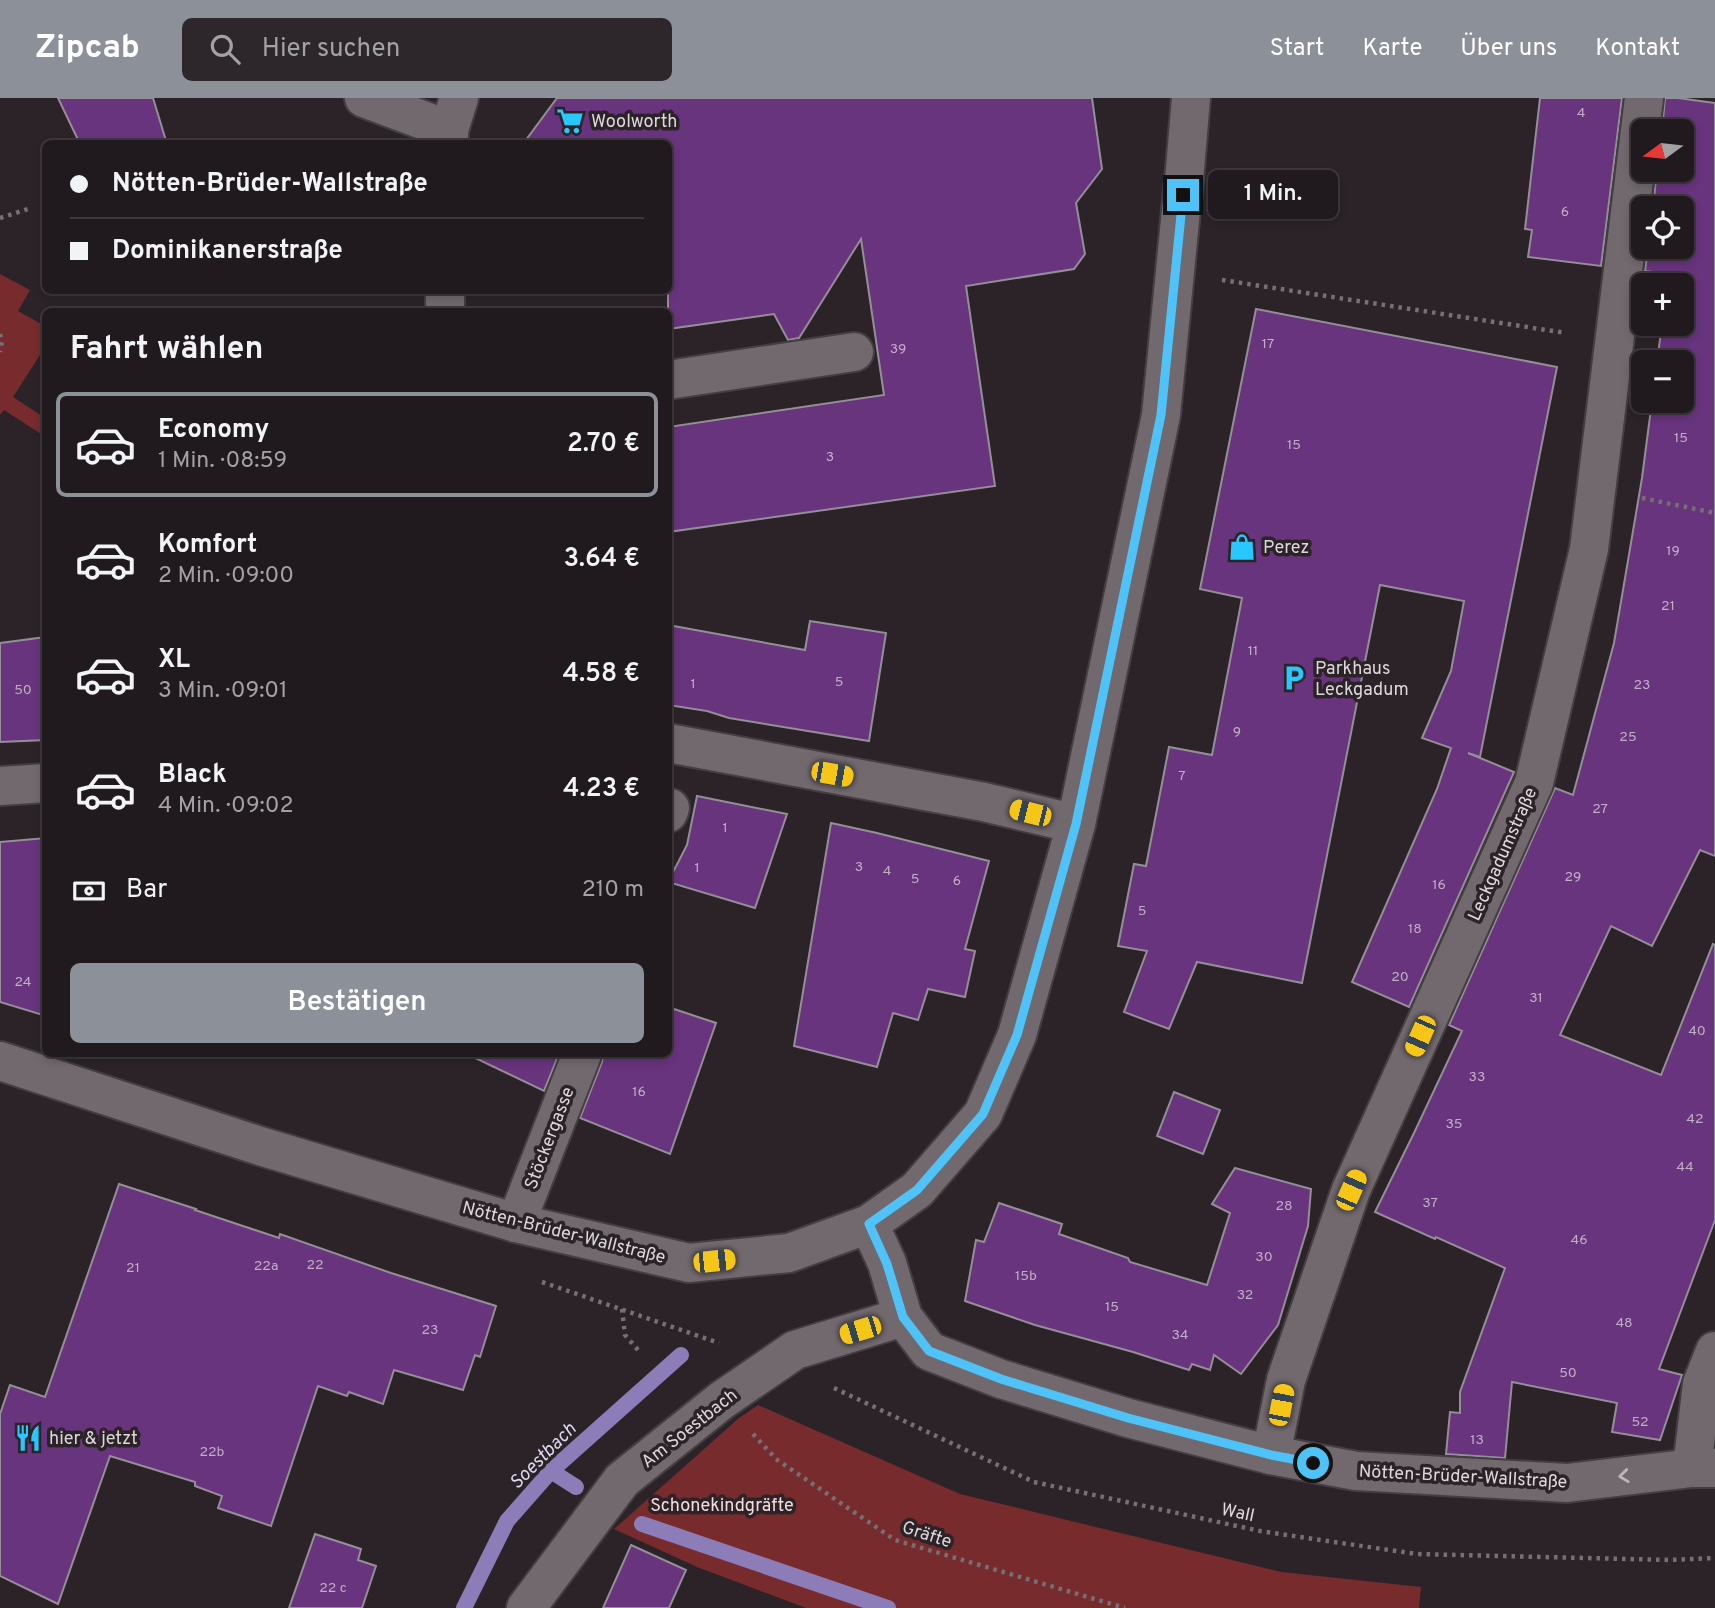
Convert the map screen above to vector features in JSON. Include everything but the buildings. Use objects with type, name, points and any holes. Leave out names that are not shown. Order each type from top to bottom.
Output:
[{"type":"street","points":[[364,98],[452,124]]},
{"type":"street","points":[[869,1224],[917,1190],[983,1114],[1017,1035],[1076,824],[1161,415],[1191,98]]},
{"type":"street","name":"Leckgadumstraße","points":[[1271,1455],[1286,1380],[1351,1190],[1534,783],[1589,549],[1644,98]]},
{"type":"street","points":[[672,379],[854,352]]},
{"type":"street","points":[[672,744],[984,802],[1076,824]]},
{"type":"street","points":[[0,786],[42,783]]},
{"type":"street","name":"Stöckergasse","points":[[516,1223],[581,1057]]},
{"type":"street","name":"Nötten-Brüder-Wallstraße","points":[[0,1060],[260,1146],[516,1223],[690,1263],[789,1253],[869,1224],[887,1264],[903,1317],[929,1351],[1001,1379],[1128,1418],[1271,1455],[1356,1471],[1567,1483],[1703,1468]]},
{"type":"street","name":"Am Soestbach","points":[[526,1608],[622,1480],[722,1400],[785,1356],[903,1317]]},
{"type":"street","points":[[1703,1468],[1702,1384],[1715,1352]]},
{"type":"path","points":[[0,218],[28,209]]},
{"type":"path","points":[[1175,273],[1616,341]]},
{"type":"path","points":[[0,334],[0,352]]},
{"type":"path","points":[[1597,489],[1715,513]]},
{"type":"path","points":[[532,1278],[622,1309],[785,1356]]},
{"type":"path","points":[[622,1309],[625,1335],[638,1350]]},
{"type":"path","name":"Wall","points":[[785,1356],[832,1388],[1034,1482],[1259,1531],[1416,1555],[1670,1560],[1715,1558]]},
{"type":"path","name":"Gräfte","points":[[722,1400],[776,1459],[895,1541],[1125,1608]]},
{"type":"green space","points":[[0,274],[30,290],[18,311],[42,324],[42,352],[13,397],[42,416],[42,432],[4,410],[0,415]]},
{"type":"green space","name":"Schonekindgräfte","points":[[758,1405],[960,1494],[1281,1572],[1421,1587],[1419,1608],[806,1608],[697,1567],[614,1529],[739,1418]]},
{"type":"waterway","name":"Soestbach","points":[[464,1608],[507,1521],[551,1471],[681,1355]]},
{"type":"waterway","points":[[551,1471],[576,1487]]},
{"type":"waterway","points":[[642,1524],[888,1608]]},
{"type":"place","name":"Woolworth","points":[[570,121]]},
{"type":"place","name":"Perez","points":[[1242,547]]},
{"type":"place","name":"Parkhaus Leckgadum","points":[[1294,678]]},
{"type":"place","name":"hier & jetzt","points":[[28,1438]]},
{"type":"route","points":[[1183,195],[1161,415],[1076,824],[1017,1035],[983,1114],[917,1190],[869,1224],[887,1264],[903,1317],[929,1351],[1001,1379],[1128,1418],[1271,1455],[1313,1463]]}]
